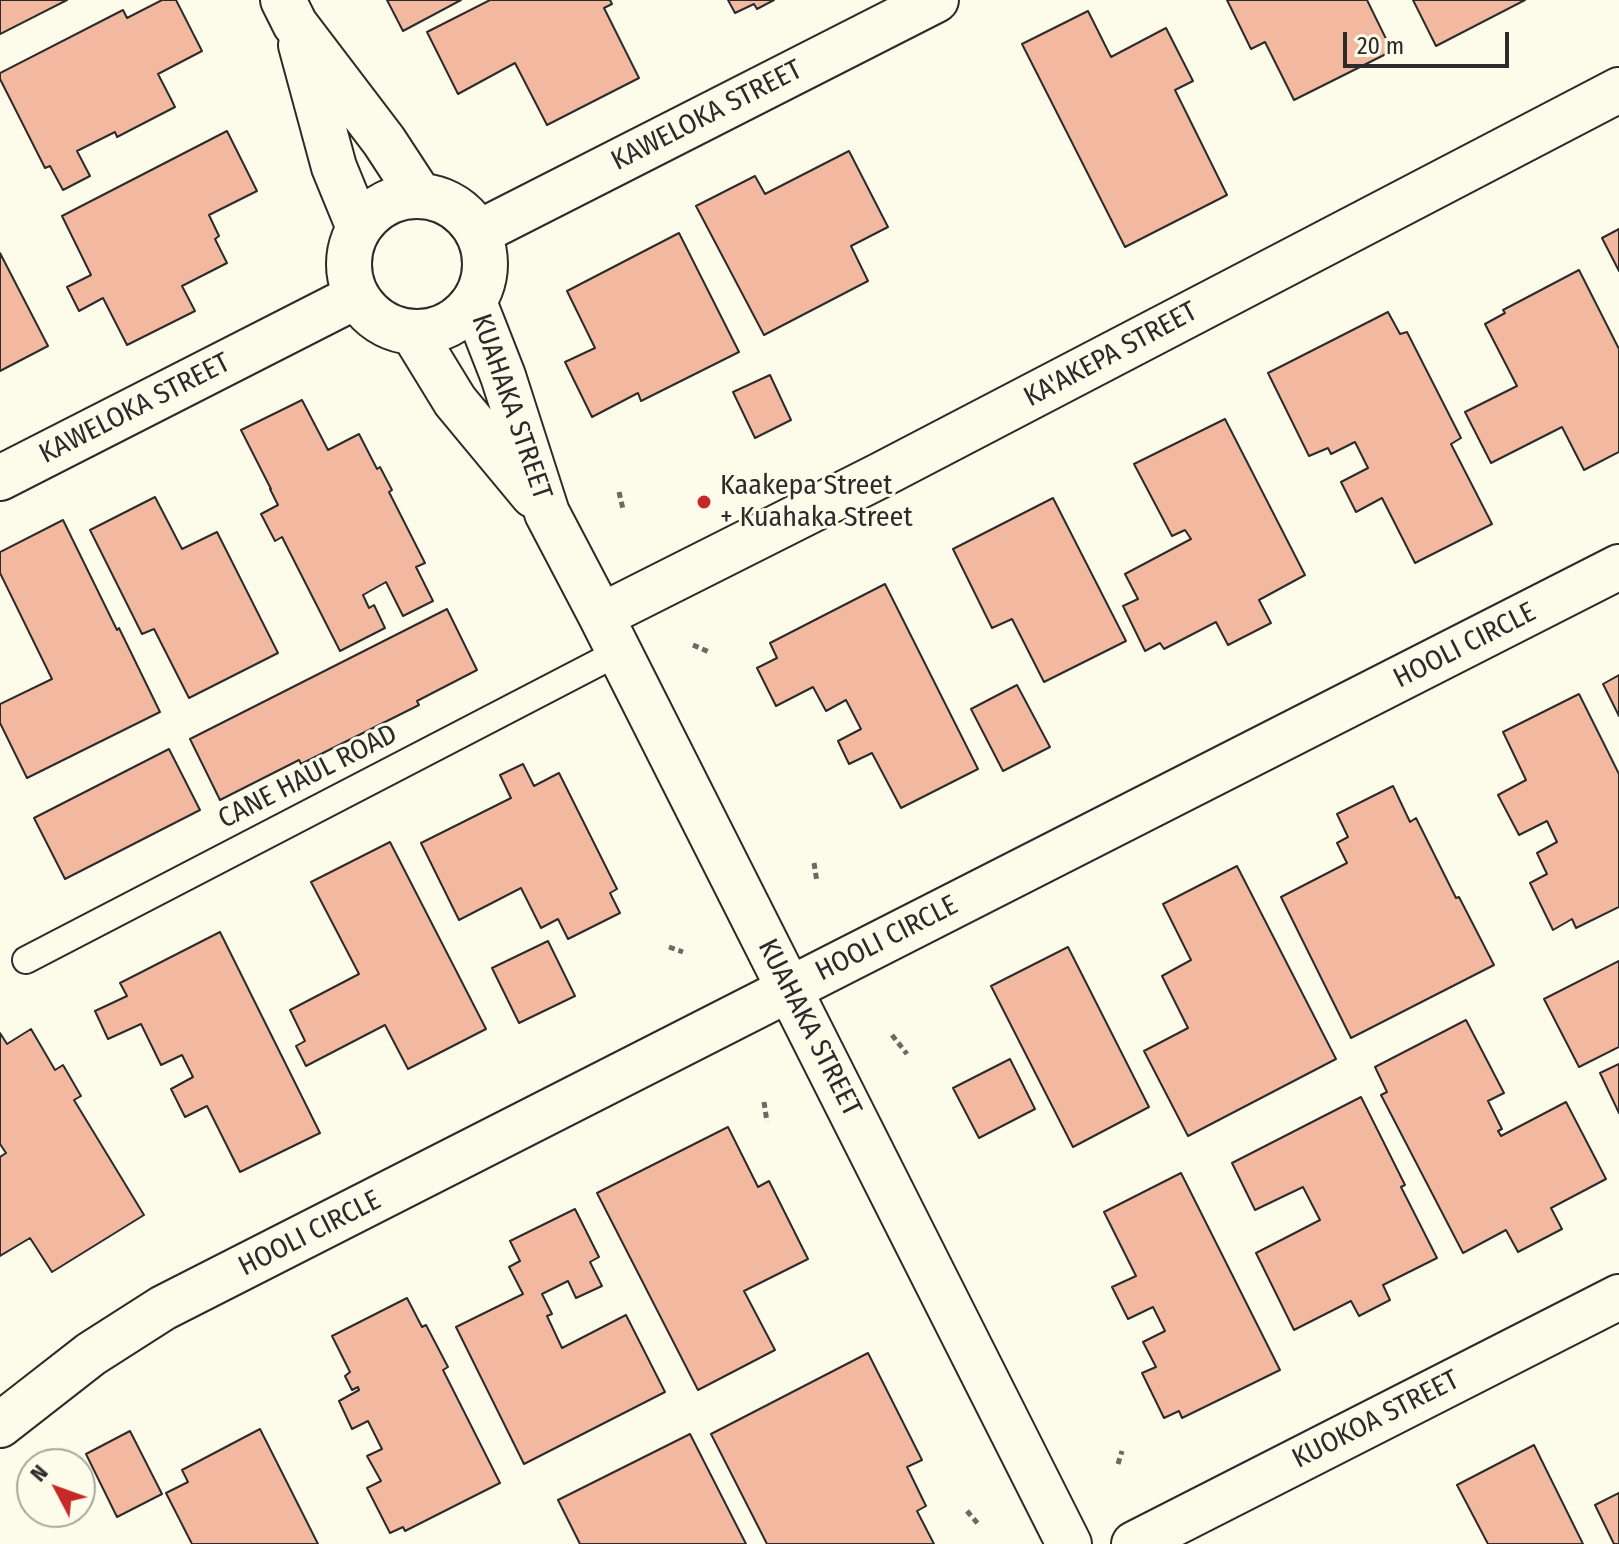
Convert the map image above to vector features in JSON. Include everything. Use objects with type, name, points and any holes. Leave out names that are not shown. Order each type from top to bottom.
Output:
[{"type":"street","name":"KAWELOKA STREET","points":[[478,233],[936,0]]},
{"type":"street","points":[[289,12],[384,141],[420,196]]},
{"type":"street","points":[[289,12],[334,167],[359,228]]},
{"type":"street","name":"KA'AKEPA STREET","points":[[610,634],[879,476],[1619,90]]},
{"type":"street","points":[[420,196],[443,201],[463,214],[478,233],[485,256],[484,280],[474,302],[448,325],[414,334],[390,328],[370,315],[355,297],[348,273],[350,249],[359,228],[375,209],[396,199],[420,196]]},
{"type":"street","name":"KAWELOKA STREET","points":[[0,478],[355,297]]},
{"type":"street","name":"KUAHAKA STREET","points":[[474,302],[503,376],[547,513],[1069,1544]]},
{"type":"street","name":"KUAHAKA STREET","points":[[414,334],[455,401],[547,513]]},
{"type":"street","name":"HOOLI CIRCLE","points":[[0,1425],[91,1354],[163,1308],[1619,567]]},
{"type":"street","name":"KUOKOA STREET","points":[[1134,1544],[1619,1297]]},
{"type":"lane","name":"CANE HAUL ROAD","points":[[26,960],[610,634]]},
{"type":"path","points":[[619,492],[623,509]]},
{"type":"path","points":[[693,645],[709,652]]},
{"type":"path","points":[[814,863],[817,882]]},
{"type":"path","points":[[669,947],[683,952]]},
{"type":"path","points":[[892,1035],[907,1054]]},
{"type":"path","points":[[764,1102],[767,1122]]},
{"type":"path","points":[[1118,1464],[1122,1451]]},
{"type":"path","points":[[967,1511],[979,1525]]},
{"type":"building","points":[[0,0],[67,0],[0,34]]},
{"type":"building","points":[[162,0],[176,0],[202,51],[158,74],[175,107],[117,137],[115,132],[77,151],[90,176],[63,190],[50,166],[45,168],[0,79],[0,73],[123,10],[127,18]]},
{"type":"building","points":[[387,0],[461,0],[403,31]]},
{"type":"building","points":[[490,0],[610,0],[612,4],[604,8],[639,78],[547,125],[515,63],[458,94],[427,32]]},
{"type":"building","points":[[728,0],[774,0],[757,9],[754,4],[735,13]]},
{"type":"building","points":[[1227,0],[1367,0],[1392,51],[1294,100],[1265,42],[1251,49]]},
{"type":"building","points":[[1413,0],[1525,0],[1436,46]]},
{"type":"building","points":[[1088,11],[1111,57],[1166,28],[1193,81],[1175,90],[1227,195],[1125,247],[1022,44]]},
{"type":"building","points":[[227,131],[257,191],[209,215],[219,236],[215,239],[227,263],[182,286],[195,311],[127,345],[103,298],[79,311],[67,287],[91,275],[62,216]]},
{"type":"building","points":[[849,151],[888,227],[851,246],[868,281],[764,335],[696,206],[755,176],[765,194]]},
{"type":"building","points":[[1619,229],[1619,271],[1602,238]]},
{"type":"building","points":[[679,233],[739,352],[641,401],[638,393],[592,417],[565,362],[595,348],[567,291]]},
{"type":"building","points":[[0,253],[48,346],[0,371]]},
{"type":"building","points":[[1579,270],[1619,349],[1619,452],[1584,470],[1562,427],[1491,463],[1465,412],[1517,386],[1485,324],[1505,313],[1503,310]]},
{"type":"building","points":[[1388,312],[1400,334],[1407,332],[1461,438],[1451,444],[1492,524],[1415,563],[1382,498],[1356,512],[1341,482],[1368,468],[1355,442],[1331,454],[1328,448],[1309,456],[1268,373]]},
{"type":"building","points":[[770,375],[791,420],[755,438],[733,392]]},
{"type":"building","points":[[302,400],[328,450],[359,434],[392,490],[389,492],[425,563],[416,567],[433,601],[403,616],[386,582],[363,595],[369,608],[374,605],[385,628],[340,651],[282,537],[275,541],[261,514],[278,505],[241,430]]},
{"type":"building","points":[[1225,419],[1305,575],[1259,600],[1271,623],[1228,645],[1216,622],[1164,649],[1160,643],[1145,651],[1123,606],[1138,599],[1125,574],[1191,539],[1185,530],[1172,536],[1134,464]]},
{"type":"building","points":[[155,497],[182,549],[217,532],[278,653],[189,698],[154,629],[142,634],[90,530]]},
{"type":"building","points":[[1053,498],[1126,641],[1044,682],[1012,619],[992,628],[953,549]]},
{"type":"building","points":[[63,520],[160,712],[27,778],[0,723],[0,704],[52,679],[0,573],[0,552]]},
{"type":"building","points":[[885,584],[978,769],[901,808],[872,753],[849,764],[838,741],[861,729],[846,700],[826,711],[813,687],[776,706],[757,668],[777,658],[770,643]]},
{"type":"building","points":[[447,609],[477,670],[417,701],[419,705],[301,764],[299,760],[220,800],[190,739]]},
{"type":"building","points":[[1619,675],[1619,716],[1603,684]]},
{"type":"building","points":[[1017,685],[1050,747],[1003,771],[971,709]]},
{"type":"building","points":[[1579,694],[1619,774],[1619,907],[1576,928],[1572,919],[1553,930],[1530,883],[1547,874],[1537,853],[1557,842],[1547,821],[1519,835],[1498,795],[1526,780],[1503,732]]},
{"type":"building","points":[[169,749],[200,810],[65,879],[34,818]]},
{"type":"building","points":[[523,764],[534,786],[559,773],[617,889],[610,893],[620,913],[568,939],[558,919],[541,928],[521,888],[459,920],[421,843],[511,798],[500,775]]},
{"type":"building","points":[[1393,786],[1410,822],[1416,818],[1494,965],[1351,1038],[1281,897],[1347,863],[1337,843],[1348,837],[1337,814]]},
{"type":"building","points":[[390,842],[486,1029],[408,1069],[385,1025],[306,1066],[296,1046],[305,1041],[290,1010],[359,974],[311,882]]},
{"type":"building","points":[[1237,866],[1336,1059],[1188,1136],[1144,1051],[1188,1028],[1162,976],[1191,960],[1163,904]]},
{"type":"building","points":[[220,932],[320,1133],[240,1172],[207,1106],[185,1117],[171,1089],[193,1077],[182,1055],[161,1065],[141,1024],[108,1039],[95,1011],[127,996],[120,983]]},
{"type":"building","points":[[548,941],[575,996],[519,1023],[492,968]]},
{"type":"building","points":[[1068,947],[1149,1107],[1073,1147],[991,986]]},
{"type":"building","points":[[1619,961],[1619,1047],[1579,1067],[1544,999]]},
{"type":"building","points":[[1466,1020],[1504,1093],[1488,1101],[1502,1129],[1498,1131],[1501,1136],[1566,1102],[1606,1179],[1551,1208],[1562,1229],[1518,1252],[1506,1230],[1463,1253],[1381,1095],[1387,1092],[1375,1067]]},
{"type":"building","points":[[31,1029],[55,1070],[63,1065],[81,1096],[74,1100],[144,1215],[52,1272],[30,1238],[0,1256],[0,1157],[6,1153],[0,1144],[0,1033],[7,1044]]},
{"type":"building","points":[[1010,1059],[1035,1109],[979,1138],[953,1088]]},
{"type":"building","points":[[1619,1064],[1619,1113],[1600,1073]]},
{"type":"building","points":[[1361,1097],[1437,1258],[1383,1285],[1390,1300],[1359,1316],[1351,1301],[1294,1330],[1256,1253],[1320,1220],[1303,1187],[1255,1210],[1232,1163]]},
{"type":"building","points":[[728,1127],[758,1187],[769,1181],[808,1259],[744,1291],[775,1350],[698,1390],[597,1193]]},
{"type":"building","points":[[1181,1173],[1280,1370],[1182,1418],[1179,1411],[1164,1418],[1142,1373],[1156,1367],[1143,1342],[1165,1331],[1153,1307],[1128,1319],[1112,1287],[1136,1276],[1104,1212]]},
{"type":"building","points":[[575,1209],[599,1257],[590,1262],[602,1286],[576,1298],[568,1281],[542,1294],[552,1314],[547,1316],[562,1348],[626,1315],[665,1392],[524,1464],[456,1327],[523,1294],[509,1267],[520,1261],[510,1241]]},
{"type":"building","points":[[407,1298],[422,1327],[426,1325],[448,1367],[443,1370],[500,1483],[405,1531],[403,1527],[390,1533],[367,1488],[381,1481],[367,1456],[382,1449],[368,1421],[352,1429],[339,1401],[359,1390],[358,1387],[352,1390],[345,1376],[350,1372],[332,1336]]},
{"type":"building","points":[[868,1353],[922,1460],[907,1467],[926,1506],[917,1511],[934,1544],[767,1544],[711,1434]]},
{"type":"building","points":[[260,1429],[318,1544],[192,1544],[166,1493],[188,1482],[182,1470]]},
{"type":"building","points":[[130,1431],[162,1494],[117,1517],[96,1474],[96,1449]]},
{"type":"building","points":[[690,1434],[746,1544],[580,1544],[558,1500]]},
{"type":"building","points":[[1534,1445],[1583,1544],[1488,1544],[1457,1485]]},
{"type":"building","points":[[1619,1493],[1619,1544],[1614,1544],[1595,1505]]},
{"type":"place","name":"Kaakepa Street + Kuahaka Street","points":[[704,502]]}]
